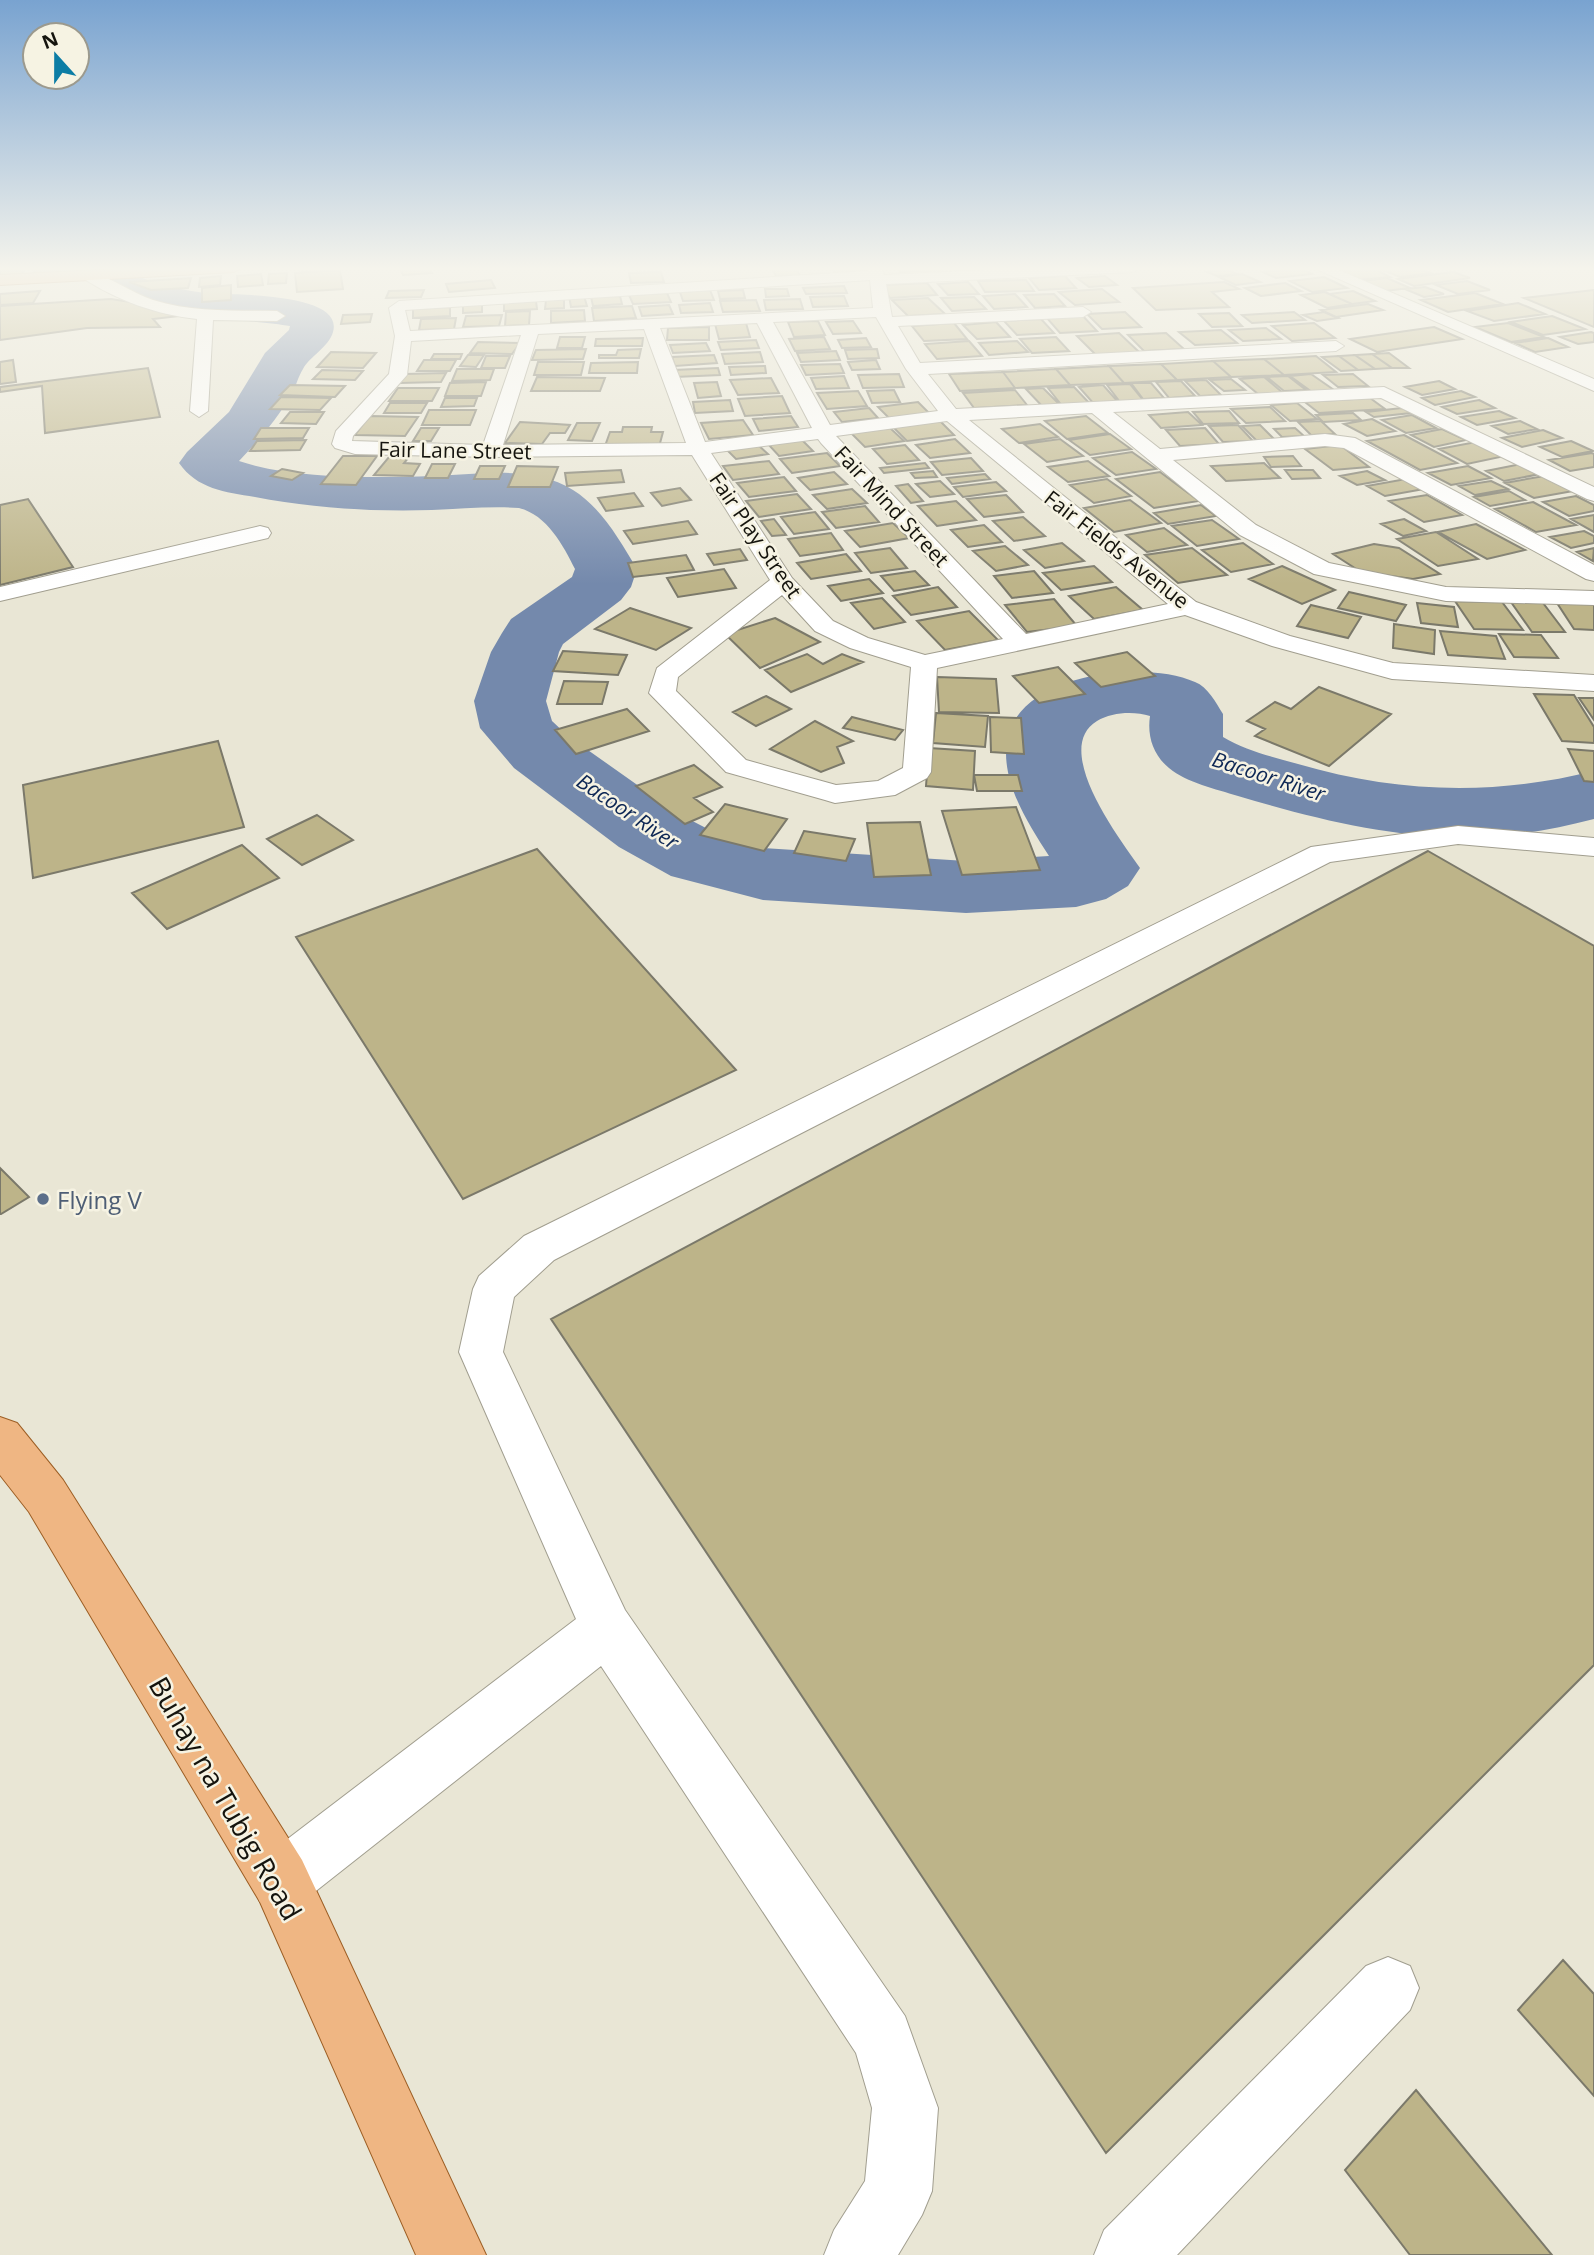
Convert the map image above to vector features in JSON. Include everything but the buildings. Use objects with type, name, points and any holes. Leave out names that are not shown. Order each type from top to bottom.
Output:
[{"type":"main road","name":"Buhay na Tubig Road","points":[[0,1438],[46,1496],[281,1881],[451,2255]]},
{"type":"street","points":[[199,411],[201,373]]},
{"type":"street","name":"Fair Lane Street","points":[[398,373],[343,435],[342,444],[355,448],[491,451],[698,449],[951,415],[1384,392],[1594,495]]},
{"type":"street","points":[[491,451],[517,373]]},
{"type":"street","name":"Fair Play Street","points":[[669,373],[698,449],[783,582],[824,626],[859,642],[924,663],[1187,607]]},
{"type":"street","name":"Fair Mind Street","points":[[792,373],[823,433],[1022,644]]},
{"type":"street","name":"Fair Fields Avenue","points":[[918,373],[951,415],[1187,607],[1281,641],[1392,671],[1594,683]]},
{"type":"street","points":[[1564,373],[1594,386]]},
{"type":"street","points":[[1098,409],[1248,530],[1322,569],[1446,594],[1594,597]]},
{"type":"street","points":[[1157,455],[1325,440],[1348,442],[1383,458],[1594,574]]},
{"type":"street","points":[[0,594],[260,533]]},
{"type":"street","points":[[783,582],[666,674],[662,693],[736,766],[835,794],[885,789],[917,772],[924,663]]},
{"type":"street","points":[[859,2255],[898,2191],[905,2108],[884,2038],[607,1628],[481,1352],[494,1289],[539,1248],[1322,854],[1458,835],[1594,847]]},
{"type":"street","points":[[281,1881],[607,1628]]},
{"type":"street","points":[[1129,2255],[1388,1989]]},
{"type":"waterway","name":"Bacoor River","points":[[277,373],[269,391],[247,423],[206,463],[211,468],[239,478],[303,489],[411,493],[519,491],[554,502],[572,518],[606,569],[599,587],[535,633],[525,652],[510,701],[517,728],[541,752],[648,830],[700,858],[763,874],[966,887],[1076,881],[1098,868],[1069,823],[1051,786],[1045,768],[1045,736],[1062,712],[1075,704],[1106,694],[1138,692],[1170,697],[1187,714],[1187,741],[1196,753],[1245,773],[1333,797],[1421,811],[1466,813],[1510,812],[1553,806],[1594,795]]},
{"type":"place","name":"Flying V","points":[[43,1199]]}]
